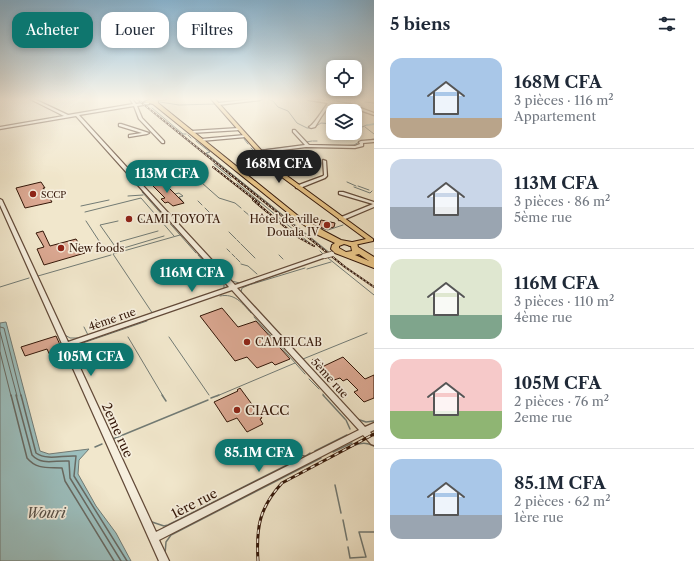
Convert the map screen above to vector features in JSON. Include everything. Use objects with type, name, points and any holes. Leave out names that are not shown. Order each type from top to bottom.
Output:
[{"type":"highway","points":[[181,125],[292,217],[336,249],[374,266]]},
{"type":"highway","points":[[182,125],[203,143]]},
{"type":"highway","points":[[336,249],[354,247],[374,261]]},
{"type":"highway","points":[[347,255],[354,253],[354,247]]},
{"type":"main road","points":[[236,125],[277,171],[371,241]]},
{"type":"main road","points":[[354,247],[371,241]]},
{"type":"street","points":[[0,128],[16,125]]},
{"type":"street","name":"5ème rue","points":[[86,125],[374,442]]},
{"type":"street","points":[[121,125],[147,133]]},
{"type":"street","points":[[147,125],[163,142]]},
{"type":"street","points":[[191,132],[239,129]]},
{"type":"street","points":[[294,131],[308,146]]},
{"type":"street","points":[[130,136],[153,132]]},
{"type":"street","points":[[203,143],[245,136]]},
{"type":"street","points":[[259,152],[308,146],[353,147],[362,145],[361,142],[374,141]]},
{"type":"street","points":[[298,187],[324,177],[326,175],[324,161]]},
{"type":"street","points":[[133,176],[181,165]]},
{"type":"street","points":[[341,193],[374,204]]},
{"type":"street","name":"2eme rue","points":[[0,200],[164,561]]},
{"type":"street","points":[[341,219],[374,204]]},
{"type":"street","name":"4ème rue","points":[[66,345],[324,256],[336,249]]},
{"type":"street","name":"1ère rue","points":[[154,538],[374,426]]},
{"type":"water","name":"Wouri","points":[[6,322],[40,451],[49,454],[89,449],[79,460],[78,474],[96,506],[116,533],[131,561],[0,561],[0,323]]},
{"type":"building","points":[[162,181],[184,203],[173,206],[168,202],[165,203],[161,199],[165,198],[151,184]]},
{"type":"building","name":"SCCP","points":[[41,182],[52,202],[25,208],[16,188]]},
{"type":"building","name":"Hôtel de ville Douala IV","points":[[321,220],[335,223],[334,227],[327,229],[322,228],[319,226]]},
{"type":"building","name":"New foods","points":[[43,231],[50,246],[76,239],[85,253],[44,265],[37,249],[44,247],[36,233]]},
{"type":"building","name":"CAMELCAB","points":[[222,308],[238,327],[256,321],[290,359],[275,365],[272,362],[257,368],[247,357],[235,361],[200,316]]},
{"type":"building","points":[[56,336],[67,360],[54,364],[47,349],[25,356],[21,347]]},
{"type":"building","points":[[343,357],[365,379],[374,375],[374,398],[364,402],[354,392],[358,390],[347,379],[343,381],[340,378],[331,381],[312,360],[317,358],[324,366]]},
{"type":"building","name":"CIACC","points":[[240,388],[262,418],[260,419],[263,424],[247,432],[237,418],[227,422],[214,402],[238,391],[237,390]]},
{"type":"waterway","points":[[172,125],[183,134],[186,134]]},
{"type":"waterway","points":[[301,125],[307,128],[313,128],[318,125]]},
{"type":"waterway","points":[[362,127],[367,125]]},
{"type":"waterway","points":[[365,127],[374,134]]},
{"type":"waterway","points":[[188,135],[191,138]]},
{"type":"waterway","points":[[244,139],[248,144]]},
{"type":"waterway","points":[[362,141],[374,139]]},
{"type":"waterway","points":[[196,141],[210,152],[206,153],[330,253]]},
{"type":"waterway","points":[[306,142],[312,141]]},
{"type":"waterway","points":[[340,146],[354,145],[359,142]]},
{"type":"waterway","points":[[261,150],[304,145]]},
{"type":"waterway","points":[[251,148],[255,152]]},
{"type":"waterway","points":[[285,153],[281,154],[285,159]]},
{"type":"waterway","points":[[175,166],[179,161]]},
{"type":"waterway","points":[[147,167],[163,164],[165,166]]},
{"type":"waterway","points":[[214,164],[231,178]]},
{"type":"waterway","points":[[158,169],[166,167]]},
{"type":"waterway","points":[[142,184],[142,179],[157,172],[168,169],[185,168],[219,198],[235,203],[241,208]]},
{"type":"waterway","points":[[164,171],[179,183]]},
{"type":"waterway","points":[[131,172],[140,173]]},
{"type":"waterway","points":[[347,182],[356,186]]},
{"type":"waterway","points":[[237,183],[312,245]]},
{"type":"waterway","points":[[167,186],[175,194],[179,193],[183,196],[179,197],[184,203]]},
{"type":"waterway","points":[[358,186],[369,190]]},
{"type":"waterway","points":[[354,187],[370,193],[372,191]]},
{"type":"waterway","points":[[142,192],[196,253]]},
{"type":"waterway","points":[[128,196],[143,195]]},
{"type":"waterway","points":[[85,212],[141,198],[174,236]]},
{"type":"waterway","points":[[81,206],[109,200]]},
{"type":"waterway","points":[[198,201],[202,205]]},
{"type":"waterway","points":[[205,208],[210,213]]},
{"type":"waterway","points":[[244,211],[250,216]]},
{"type":"waterway","points":[[9,215],[13,224]]},
{"type":"waterway","points":[[138,215],[143,221],[151,219]]},
{"type":"waterway","points":[[86,221],[105,250]]},
{"type":"waterway","points":[[117,250],[100,225],[118,221]]},
{"type":"waterway","points":[[319,228],[328,230],[343,225]]},
{"type":"waterway","points":[[15,227],[33,267]]},
{"type":"waterway","points":[[119,242],[158,231]]},
{"type":"waterway","points":[[229,232],[236,239]]},
{"type":"waterway","points":[[153,314],[113,254],[180,235]]},
{"type":"waterway","points":[[117,250],[164,236]]},
{"type":"waterway","points":[[237,240],[240,243]]},
{"type":"waterway","points":[[241,244],[255,258]]},
{"type":"waterway","points":[[227,249],[230,252]]},
{"type":"waterway","points":[[320,251],[324,255]]},
{"type":"waterway","points":[[232,254],[235,257]]},
{"type":"waterway","points":[[38,276],[111,255]]},
{"type":"waterway","points":[[198,255],[207,265]]},
{"type":"waterway","points":[[279,255],[283,259]]},
{"type":"waterway","points":[[236,258],[240,262]]},
{"type":"waterway","points":[[328,258],[374,295]]},
{"type":"waterway","points":[[307,269],[331,262]]},
{"type":"waterway","points":[[241,264],[248,266],[257,274]]},
{"type":"waterway","points":[[241,292],[242,288],[249,285],[305,268]]},
{"type":"waterway","points":[[211,270],[224,284],[224,289]]},
{"type":"waterway","points":[[35,272],[57,319]]},
{"type":"waterway","points":[[231,281],[240,283],[257,277]]},
{"type":"waterway","points":[[0,287],[29,278]]},
{"type":"waterway","points":[[220,296],[225,295],[234,297],[251,313]]},
{"type":"waterway","points":[[180,308],[215,296]]},
{"type":"waterway","points":[[254,317],[305,374]]},
{"type":"waterway","points":[[114,326],[134,319]]},
{"type":"waterway","points":[[72,351],[77,345],[147,321]]},
{"type":"waterway","points":[[84,327],[88,335]]},
{"type":"waterway","points":[[303,359],[367,333]]},
{"type":"waterway","points":[[65,335],[70,338],[78,338]]},
{"type":"waterway","points":[[128,337],[163,396]]},
{"type":"waterway","points":[[169,337],[209,395]]},
{"type":"waterway","points":[[217,396],[295,363]]},
{"type":"waterway","points":[[309,379],[319,389]]},
{"type":"waterway","points":[[162,395],[166,401]]},
{"type":"waterway","points":[[211,398],[219,395]]},
{"type":"waterway","points":[[323,395],[345,419]]},
{"type":"waterway","points":[[113,439],[208,400]]},
{"type":"waterway","points":[[357,419],[366,422],[374,421]]},
{"type":"waterway","points":[[346,420],[350,429]]},
{"type":"waterway","points":[[315,451],[347,435]]},
{"type":"waterway","points":[[333,452],[352,443]]},
{"type":"waterway","points":[[332,457],[347,448],[358,444],[363,443],[374,446]]},
{"type":"waterway","points":[[95,447],[102,444]]},
{"type":"waterway","points":[[274,451],[305,456]]},
{"type":"waterway","points":[[304,457],[310,453]]},
{"type":"waterway","points":[[165,554],[166,542],[171,535],[321,458]]},
{"type":"waterway","points":[[152,522],[164,526],[168,525],[299,459]]},
{"type":"waterway","points":[[335,485],[341,513]]},
{"type":"waterway","points":[[343,520],[347,540]]},
{"type":"waterway","points":[[348,547],[350,558],[366,557],[359,532],[374,532]]},
{"type":"railway","points":[[169,125],[345,267],[374,287]]},
{"type":"railway","points":[[213,167],[259,203]]},
{"type":"railway","points":[[253,200],[296,236],[314,246]]},
{"type":"railway","points":[[258,561],[258,538],[261,519],[268,501],[282,483],[374,434]]},
{"type":"place","name":"SCCP","points":[[33,194]]},
{"type":"place","name":"CAMI TOYOTA","points":[[129,219]]},
{"type":"place","name":"Hôtel de ville Douala IV","points":[[327,225]]},
{"type":"place","name":"New foods","points":[[61,248]]},
{"type":"place","name":"CAMELCAB","points":[[247,342]]},
{"type":"place","name":"CIACC","points":[[237,410]]}]
